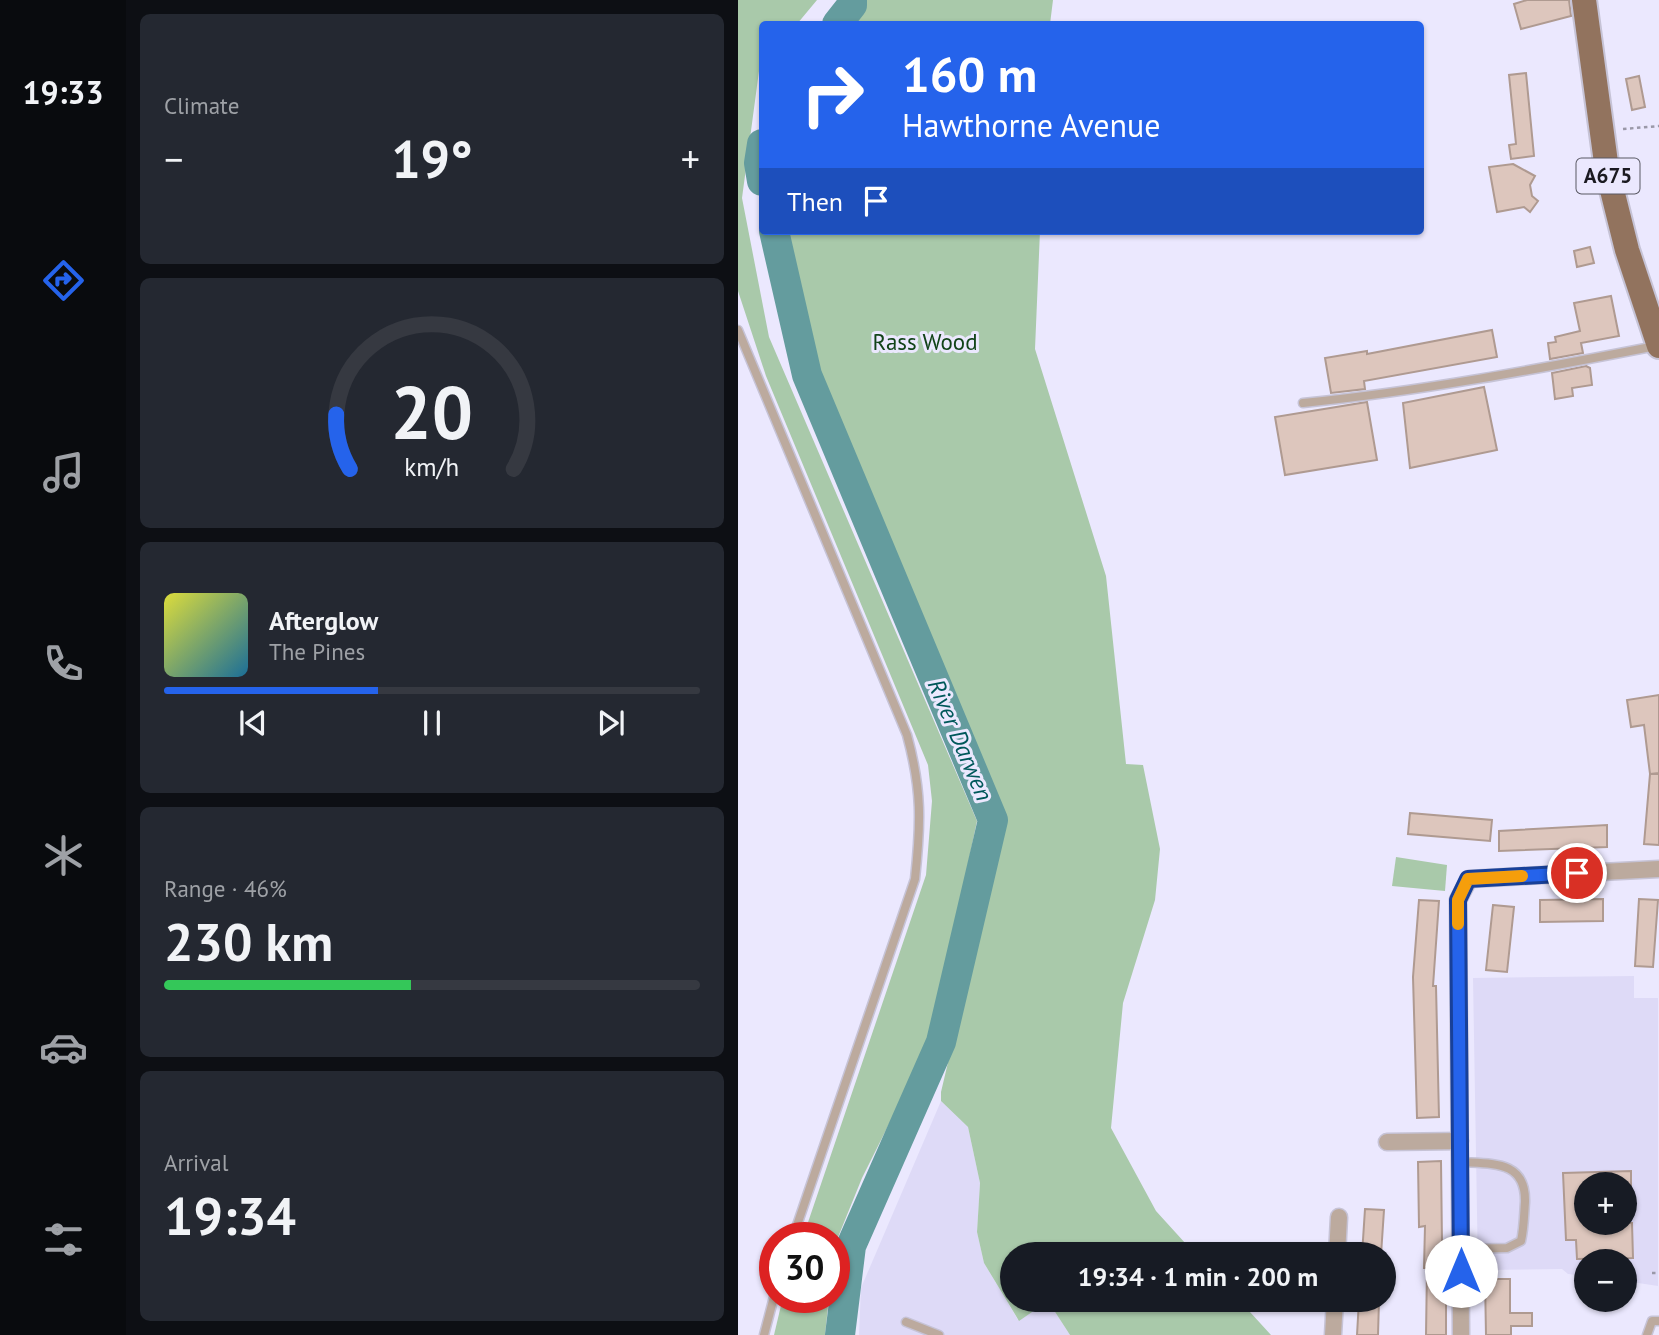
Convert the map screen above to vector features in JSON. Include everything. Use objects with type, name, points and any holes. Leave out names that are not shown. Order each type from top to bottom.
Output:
[{"type":"main road","name":"A675","points":[[1584,0],[1607,170],[1627,250],[1658,346]]},
{"type":"street","points":[[1461,1335],[1458,900],[1468,879],[1658,869]]},
{"type":"street","points":[[1387,1142],[1460,1141]]},
{"type":"street","points":[[1338,1242],[1339,1217]]},
{"type":"street","points":[[1333,1335],[1334,1312]]},
{"type":"lane","points":[[738,330],[907,735],[918,775],[921,819],[915,879],[798,1222]]},
{"type":"lane","points":[[1303,403],[1380,395],[1523,372],[1658,346]]},
{"type":"lane","points":[[1460,1162],[1511,1169],[1519,1175],[1525,1188],[1521,1241],[1507,1248],[1460,1250]]},
{"type":"lane","points":[[764,1335],[770,1313]]},
{"type":"lane","points":[[1647,1335],[1652,1321],[1658,1321]]},
{"type":"lane","points":[[907,1322],[939,1335]]},
{"type":"path","points":[[1623,129],[1658,127]]},
{"type":"path","points":[[1652,1273],[1658,1273]]},
{"type":"shaded area","points":[[1634,976],[1634,998],[1658,998],[1658,1286],[1637,1283],[1637,1249],[1574,1249],[1574,1275],[1562,1269],[1478,1270],[1473,978]]},
{"type":"shaded area","points":[[941,1101],[968,1127],[980,1183],[977,1232],[984,1263],[1000,1290],[1000,1312],[1013,1312],[1018,1320],[1031,1312],[1055,1312],[1070,1335],[859,1335],[861,1288]]},
{"type":"green space","points":[[738,0],[817,0],[800,21],[759,21],[759,71],[742,198],[769,337],[977,821],[931,1040],[862,1178],[844,1222],[808,1222],[926,875],[932,801],[928,765],[766,376],[738,291]]},
{"type":"green space","points":[[856,0],[1053,0],[1050,21],[844,21],[855,7]]},
{"type":"green space","name":"Rass Wood","points":[[785,235],[1040,235],[1035,349],[1106,576],[1126,764],[1143,765],[1160,849],[1155,900],[1123,1003],[1111,1128],[1156,1211],[1184,1242],[1000,1242],[1000,1290],[984,1263],[977,1232],[980,1183],[968,1127],[941,1101],[941,1092],[1006,818],[818,371]]},
{"type":"green space","points":[[1396,857],[1447,865],[1445,891],[1392,886]]},
{"type":"green space","name":"Rass Wood","points":[[1014,1312],[1032,1312],[1019,1321]]},
{"type":"green space","name":"Rass Wood","points":[[1055,1312],[1250,1312],[1271,1335],[1070,1335]]},
{"type":"green space","points":[[779,1313],[827,1313],[825,1335],[774,1335]]},
{"type":"building","points":[[1527,0],[1569,0],[1571,16],[1521,29],[1514,4]]},
{"type":"building","points":[[1526,73],[1534,156],[1511,159],[1509,145],[1516,144],[1509,75]]},
{"type":"building","points":[[1639,76],[1645,107],[1632,110],[1626,79]]},
{"type":"building","points":[[1513,164],[1535,176],[1530,185],[1532,196],[1538,201],[1530,212],[1524,207],[1497,212],[1489,167]]},
{"type":"building","points":[[1590,247],[1594,263],[1577,267],[1574,251]]},
{"type":"building","points":[[1611,296],[1619,336],[1581,343],[1583,353],[1550,359],[1548,343],[1556,342],[1555,337],[1580,331],[1574,303]]},
{"type":"building","points":[[1492,330],[1497,357],[1364,381],[1365,389],[1331,393],[1325,358],[1367,351],[1367,354]]},
{"type":"building","points":[[1586,366],[1590,368],[1592,385],[1572,388],[1573,396],[1555,399],[1552,373]]},
{"type":"building","points":[[1484,387],[1497,450],[1410,468],[1403,403]]},
{"type":"building","points":[[1367,402],[1377,460],[1285,475],[1275,417]]},
{"type":"building","points":[[1659,695],[1659,773],[1650,774],[1644,725],[1631,727],[1627,700]]},
{"type":"building","points":[[1650,774],[1659,774],[1659,845],[1644,844]]},
{"type":"building","points":[[1410,813],[1492,820],[1490,841],[1408,834]]},
{"type":"building","points":[[1607,825],[1607,847],[1499,851],[1499,831]]},
{"type":"building","points":[[1603,899],[1603,921],[1540,922],[1540,900]]},
{"type":"building","points":[[1639,899],[1658,900],[1653,967],[1635,966]]},
{"type":"building","points":[[1419,900],[1439,901],[1433,986],[1436,986],[1439,1117],[1417,1118],[1413,977]]},
{"type":"building","points":[[1493,905],[1514,907],[1507,972],[1486,970]]},
{"type":"building","points":[[1441,1161],[1442,1243],[1446,1244],[1446,1335],[1426,1335],[1427,1268],[1424,1268],[1425,1226],[1419,1227],[1418,1162]]},
{"type":"building","points":[[1563,1173],[1574,1173],[1574,1235],[1632,1235],[1633,1249],[1576,1249],[1576,1240],[1566,1240]]},
{"type":"building","points":[[1365,1209],[1384,1210],[1382,1242],[1363,1242]]},
{"type":"building","points":[[1485,1279],[1510,1279],[1510,1313],[1532,1313],[1532,1326],[1511,1326],[1511,1335],[1486,1335]]},
{"type":"building","points":[[1358,1312],[1379,1312],[1378,1335],[1357,1335]]},
{"type":"waterway","name":"River Darwen","points":[[839,21],[852,5],[852,0]]},
{"type":"waterway","name":"River Darwen","points":[[775,235],[807,375],[993,820],[941,1042],[851,1246],[840,1335]]},
{"type":"slow traffic","points":[[1458,924],[1458,900],[1468,879],[1522,876]]},
{"type":"route","points":[[1461,1271],[1458,900],[1468,879],[1577,873]]}]
